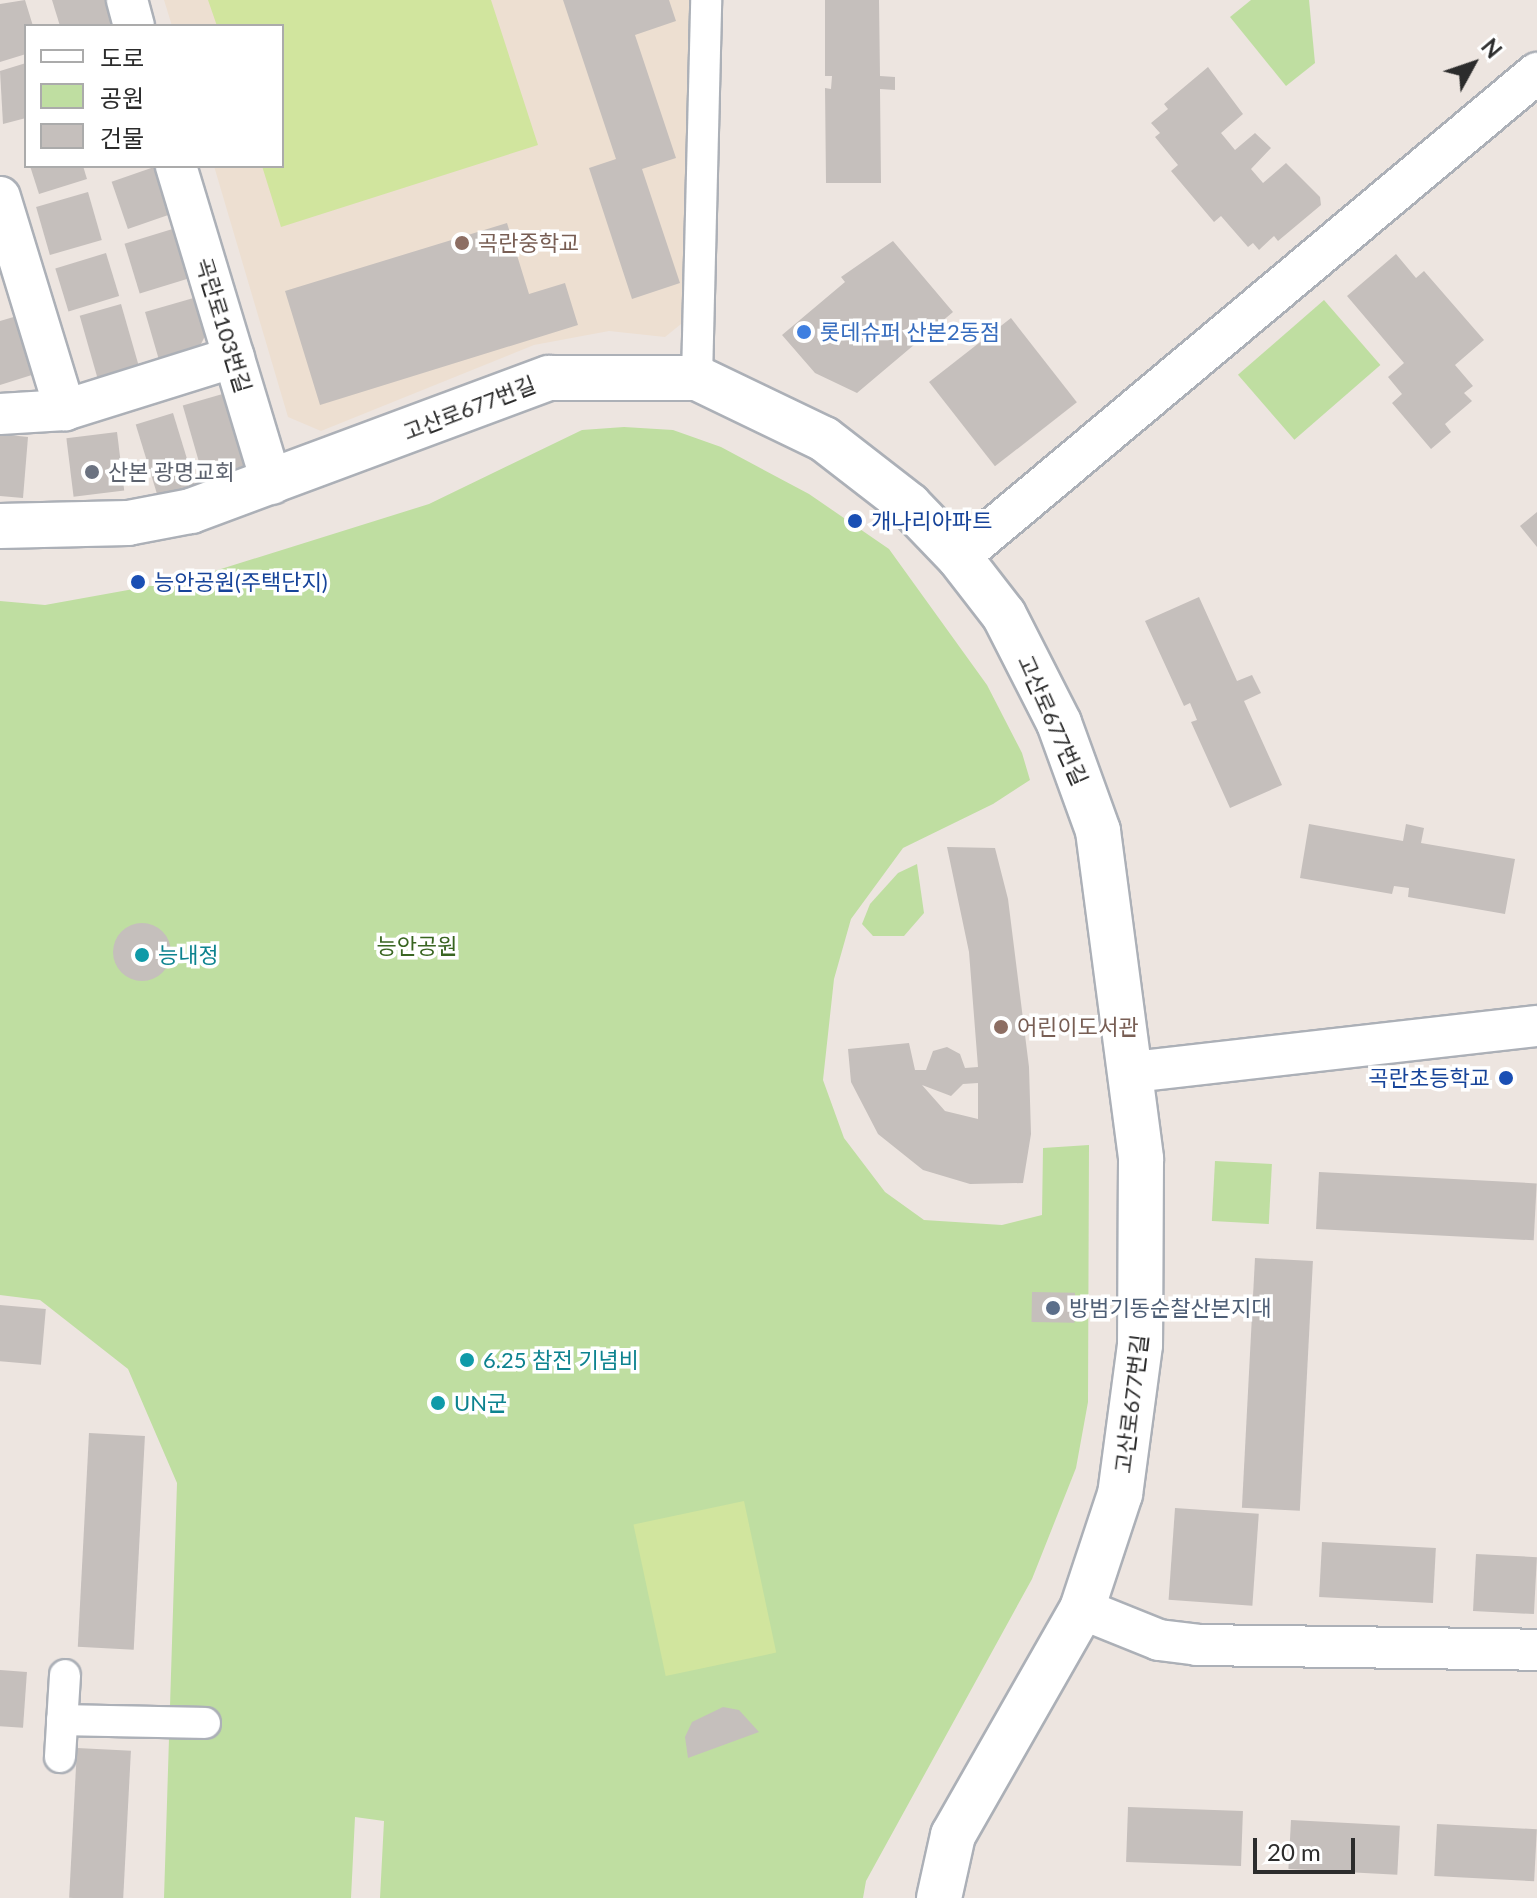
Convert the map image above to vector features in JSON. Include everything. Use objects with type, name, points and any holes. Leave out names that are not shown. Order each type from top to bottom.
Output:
[{"type":"street","points":[[127,0],[133,24]]},
{"type":"street","points":[[697,378],[706,0]]},
{"type":"street","points":[[959,557],[1537,73]]},
{"type":"street","name":"곡란로103번길","points":[[177,168],[272,484]]},
{"type":"street","points":[[0,197],[65,410]]},
{"type":"street","points":[[0,414],[65,410],[234,357]]},
{"type":"street","name":"고산로677번길","points":[[0,526],[128,523],[191,511],[272,484],[479,400],[549,378],[697,378],[824,439],[909,505],[959,557],[1004,615],[1081,777],[1098,831],[1132,1072],[1142,1201],[1135,1404],[1120,1494],[1082,1609],[953,1835],[939,1898]]},
{"type":"street","points":[[1132,1072],[1535,1032]]},
{"type":"street","points":[[1082,1609],[1159,1640],[1197,1645],[1537,1650]]},
{"type":"street","points":[[60,1757],[65,1675]]},
{"type":"street","points":[[62,1720],[205,1723]]},
{"type":"shaded area","name":"곡란중학교","points":[[164,0],[690,0],[686,320],[665,337],[609,331],[534,345],[321,431],[288,417],[215,168],[284,168],[284,24],[171,24]]},
{"type":"green space","points":[[208,0],[491,0],[538,145],[281,227],[263,168],[284,168],[284,24],[216,24]]},
{"type":"green space","points":[[1251,0],[1309,0],[1315,63],[1286,86],[1230,17]]},
{"type":"green space","points":[[1324,300],[1380,365],[1294,440],[1238,375]]},
{"type":"green space","name":"능안공원","points":[[624,427],[673,430],[721,447],[809,494],[889,549],[987,685],[1022,753],[1030,780],[993,804],[903,848],[851,919],[834,979],[823,1080],[844,1138],[885,1192],[924,1220],[1002,1225],[1042,1215],[1043,1148],[1089,1145],[1088,1402],[1076,1468],[1032,1579],[866,1881],[863,1898],[380,1898],[384,1821],[355,1817],[351,1898],[164,1898],[177,1483],[128,1369],[40,1300],[0,1295],[0,601],[45,605],[189,579],[429,504],[582,430]]},
{"type":"green space","points":[[917,864],[924,913],[904,936],[873,936],[862,924],[870,904],[898,873]]},
{"type":"green space","points":[[1215,1161],[1272,1164],[1269,1224],[1212,1221]]},
{"type":"green space","points":[[744,1501],[776,1653],[666,1676],[633,1524]]},
{"type":"building","points":[[25,0],[32,24],[24,24],[24,55],[0,62],[0,4]]},
{"type":"building","points":[[52,0],[108,0],[115,24],[59,24]]},
{"type":"building","points":[[563,0],[669,0],[676,21],[635,35],[676,158],[642,169],[680,283],[632,299],[589,168],[616,159]]},
{"type":"building","points":[[825,0],[879,0],[880,76],[895,77],[895,90],[880,89],[881,183],[826,183],[825,88],[831,89],[832,76],[825,76]]},
{"type":"building","points":[[24,64],[24,119],[3,124],[0,71]]},
{"type":"building","points":[[1208,67],[1243,114],[1221,133],[1235,150],[1255,133],[1271,148],[1251,169],[1263,183],[1286,163],[1320,197],[1321,205],[1278,241],[1274,236],[1259,250],[1253,243],[1248,247],[1221,216],[1214,222],[1171,171],[1178,165],[1155,137],[1160,133],[1151,123],[1168,109],[1164,104]]},
{"type":"building","points":[[31,168],[84,168],[87,179],[39,194]]},
{"type":"building","points":[[158,168],[173,213],[128,229],[112,182]]},
{"type":"building","points":[[88,192],[102,240],[50,255],[36,207]]},
{"type":"building","points":[[507,223],[529,294],[565,283],[578,325],[320,405],[285,291]]},
{"type":"building","points":[[179,227],[194,277],[140,293],[124,244]]},
{"type":"building","points":[[893,241],[953,312],[857,393],[815,373],[782,335],[845,282],[841,277]]},
{"type":"building","points":[[106,253],[119,296],[68,312],[55,268]]},
{"type":"building","points":[[1396,254],[1416,278],[1424,271],[1484,340],[1455,365],[1473,386],[1464,393],[1472,401],[1445,424],[1451,432],[1431,449],[1392,403],[1402,394],[1388,377],[1404,363],[1347,296]]},
{"type":"building","points":[[197,297],[207,332],[199,348],[159,360],[145,312]]},
{"type":"building","points":[[121,304],[142,376],[100,388],[80,316]]},
{"type":"building","points":[[17,316],[35,374],[0,385],[0,321]]},
{"type":"building","points":[[1011,318],[1077,402],[995,466],[929,382]]},
{"type":"building","points":[[226,393],[247,465],[203,477],[183,405]]},
{"type":"building","points":[[173,413],[195,486],[158,497],[136,424]]},
{"type":"building","points":[[117,432],[124,491],[74,497],[66,438]]},
{"type":"building","points":[[0,434],[28,437],[23,498],[0,496]]},
{"type":"building","points":[[1537,512],[1537,547],[1520,526]]},
{"type":"building","points":[[1199,597],[1237,681],[1252,675],[1261,693],[1244,701],[1282,785],[1230,808],[1191,722],[1197,720],[1190,703],[1184,706],[1145,621]]},
{"type":"building","points":[[1309,824],[1403,841],[1406,824],[1424,828],[1421,843],[1515,859],[1505,914],[1408,897],[1409,888],[1394,886],[1392,894],[1300,878]]},
{"type":"building","name":"어린이도서관","points":[[947,847],[995,848],[1008,899],[1029,1067],[1031,1134],[1023,1183],[970,1184],[923,1170],[878,1134],[851,1082],[848,1049],[909,1043],[915,1070],[926,1070],[933,1051],[947,1047],[960,1054],[965,1068],[978,1067],[969,952]],"holes":[[[978,1083],[978,1119],[945,1111],[922,1085],[951,1096],[963,1084]]]},
{"type":"building","name":"능내정","points":[[142,923],[153,925],[162,932],[169,941],[169,963],[162,972],[153,979],[142,981],[131,979],[122,972],[115,963],[113,952],[115,941],[122,932],[131,925]]},
{"type":"building","points":[[1319,1172],[1537,1183],[1534,1240],[1316,1229]]},
{"type":"building","points":[[1255,1258],[1313,1261],[1300,1511],[1242,1508]]},
{"type":"building","name":"방범기동순찰산본지대","points":[[1032,1292],[1075,1293],[1074,1323],[1031,1322]]},
{"type":"building","points":[[0,1305],[46,1309],[41,1365],[0,1361]]},
{"type":"building","points":[[89,1433],[145,1436],[134,1650],[78,1647]]},
{"type":"building","points":[[1175,1508],[1259,1514],[1252,1606],[1169,1600]]},
{"type":"building","points":[[1322,1542],[1436,1548],[1433,1603],[1319,1597]]},
{"type":"building","points":[[1476,1554],[1537,1557],[1534,1614],[1473,1611]]},
{"type":"building","points":[[0,1670],[27,1672],[23,1728],[0,1726]]},
{"type":"building","points":[[723,1707],[739,1710],[759,1732],[688,1758],[685,1737],[692,1722]]},
{"type":"building","points":[[77,1748],[131,1751],[123,1898],[69,1898]]},
{"type":"building","points":[[1128,1807],[1243,1811],[1241,1866],[1126,1862]]},
{"type":"building","points":[[1291,1820],[1400,1826],[1397,1875],[1288,1869]]},
{"type":"building","points":[[1437,1824],[1537,1829],[1534,1881],[1434,1876]]},
{"type":"place","name":"곡란중학교","points":[[462,243]]},
{"type":"place","name":"롯데슈퍼 산본2동점","points":[[804,332]]},
{"type":"place","name":"산본 광명교회","points":[[92,472]]},
{"type":"place","name":"개나리아파트","points":[[855,521]]},
{"type":"place","name":"능안공원(주택단지)","points":[[138,582]]},
{"type":"place","name":"능내정","points":[[142,955]]},
{"type":"place","name":"어린이도서관","points":[[1001,1027]]},
{"type":"place","name":"곡란초등학교","points":[[1506,1078]]},
{"type":"place","name":"방범기동순찰산본지대","points":[[1053,1308]]},
{"type":"place","name":"6.25 참전 기념비","points":[[467,1360]]},
{"type":"place","name":"UN군","points":[[438,1403]]}]
